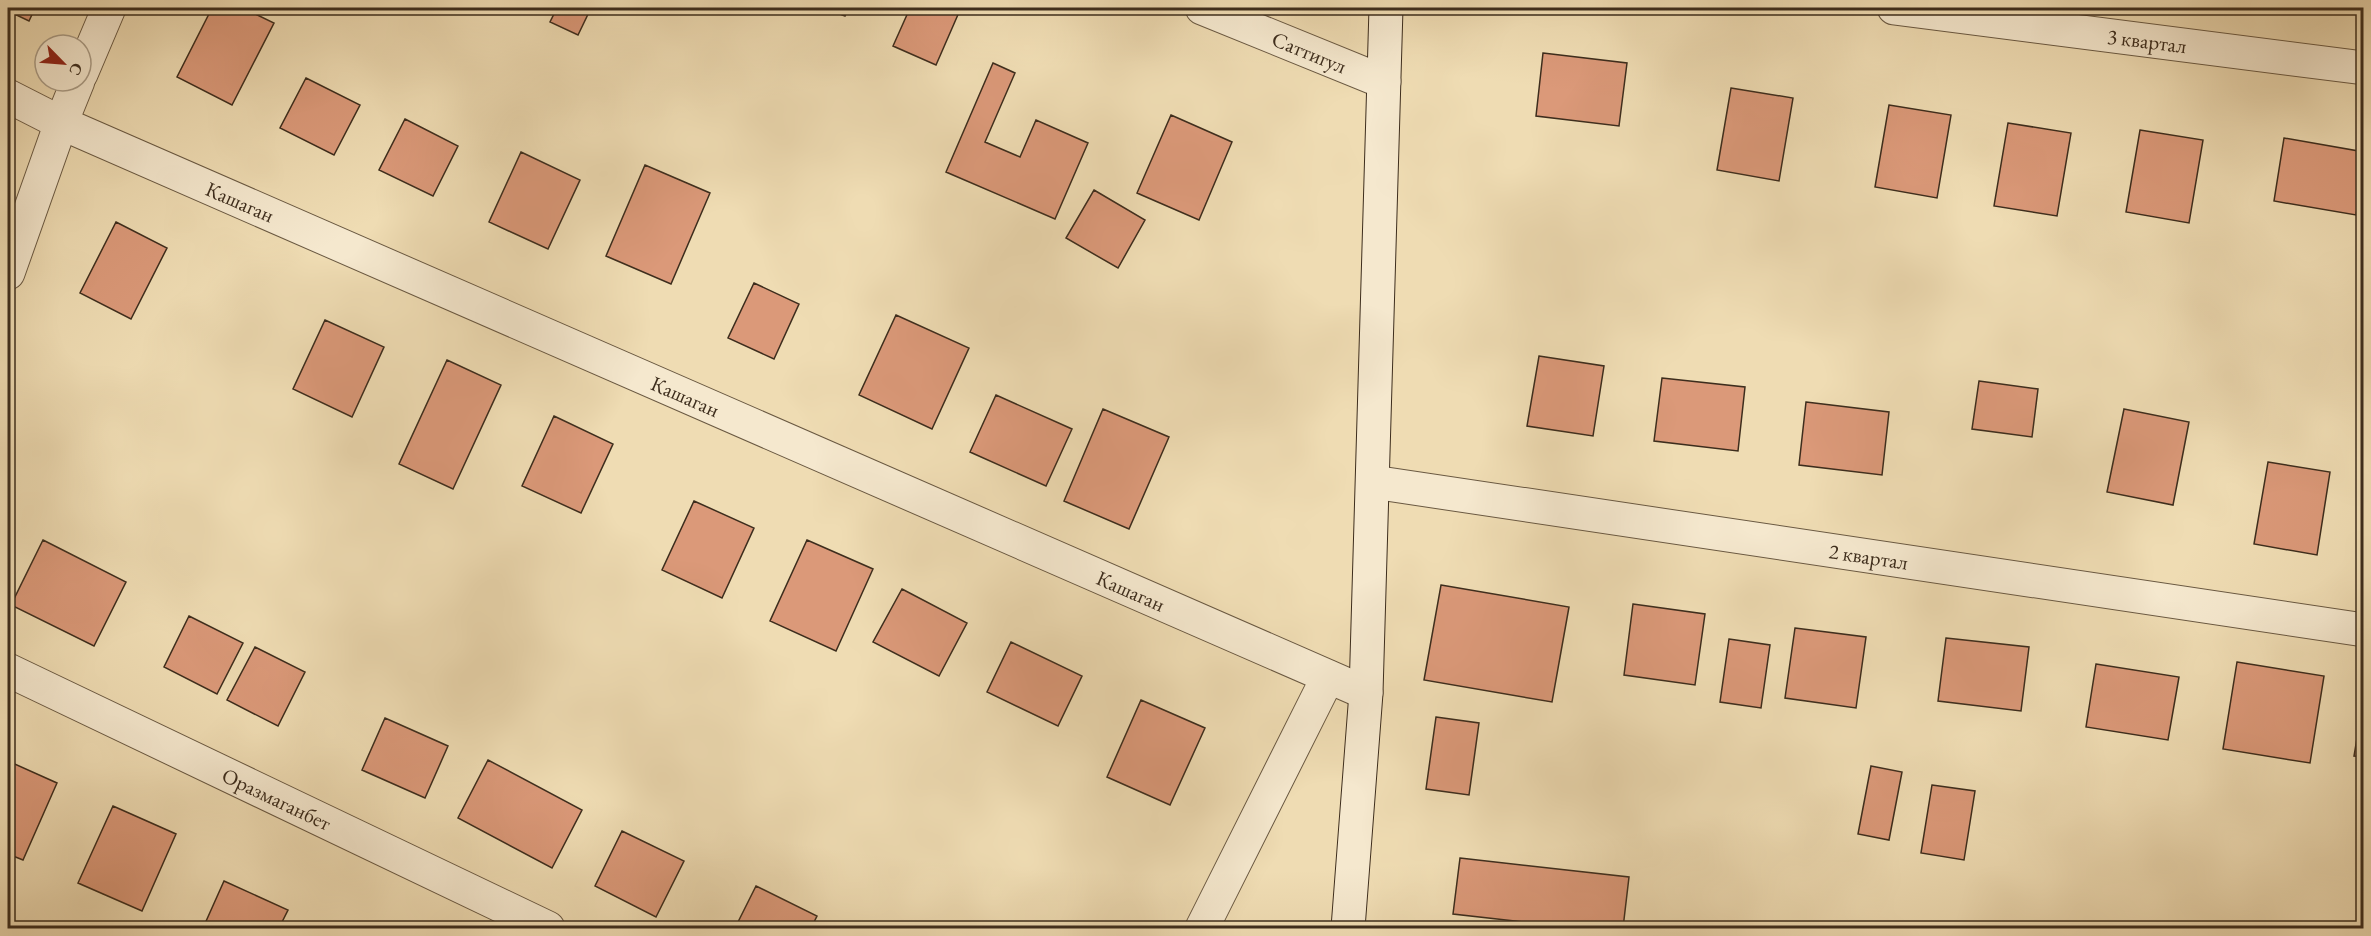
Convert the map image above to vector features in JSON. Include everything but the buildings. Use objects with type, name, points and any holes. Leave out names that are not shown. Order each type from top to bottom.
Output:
[{"type":"street","points":[[93,45],[108,8]]},
{"type":"street","name":"Саттигул","points":[[1202,8],[1384,82]]},
{"type":"street","points":[[1348,928],[1366,693],[1386,8]]},
{"type":"street","name":"3 квартал","points":[[1894,8],[2364,68]]},
{"type":"street","points":[[8,273],[73,93]]},
{"type":"street","name":"Кашаган","points":[[8,96],[61,123],[1366,693]]},
{"type":"street","name":"2 квартал","points":[[1373,482],[2364,630]]},
{"type":"street","name":"Оразмаганбет","points":[[8,670],[548,928]]},
{"type":"street","points":[[1202,928],[1328,677]]}]
